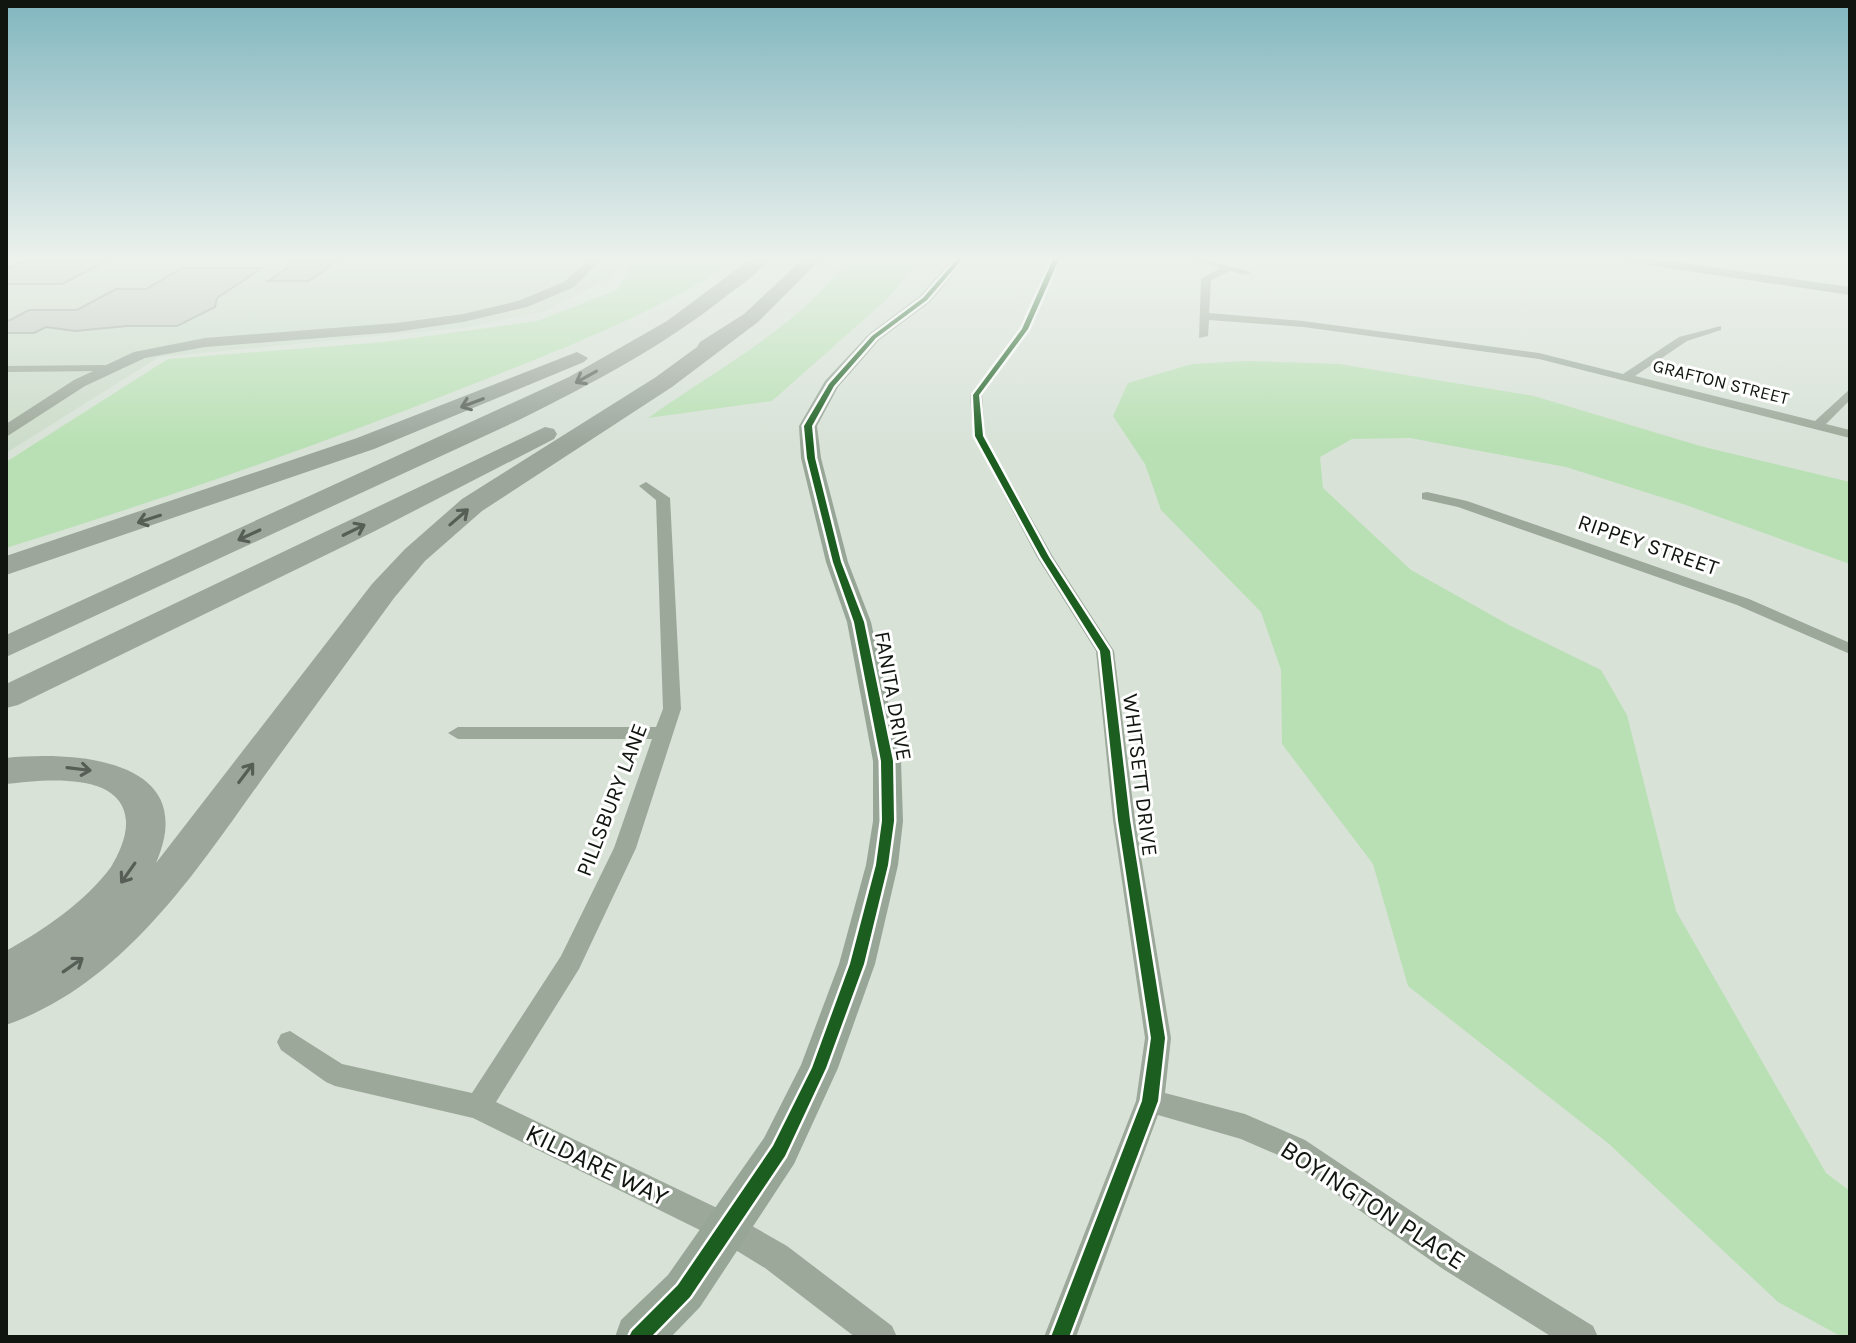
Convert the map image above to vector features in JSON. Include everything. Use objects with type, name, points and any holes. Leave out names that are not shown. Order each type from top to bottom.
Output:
[{"type":"highway","points":[[6,566],[276,477],[499,392],[580,357],[649,320]]},
{"type":"highway","points":[[6,647],[511,415],[587,377],[679,320]]},
{"type":"highway","points":[[6,1005],[69,969],[122,927],[161,887],[383,591],[415,555],[472,505],[664,382],[749,320]]},
{"type":"highway","points":[[6,697],[318,548],[636,388],[726,335]]},
{"type":"highway","points":[[6,715],[148,642],[318,548]]},
{"type":"highway","points":[[6,633],[75,614]]},
{"type":"highway","points":[[6,771],[66,767],[114,777],[135,791],[141,800],[147,828],[136,861],[107,899],[65,936],[6,972]]},
{"type":"main road","name":"FANITA DRIVE","points":[[638,1337],[684,1291],[779,1151],[829,1041],[871,912],[888,821],[887,761],[862,638],[837,562],[811,458],[808,426],[831,385],[874,337],[897,320]]},
{"type":"street","points":[[6,432],[104,368],[160,350],[194,344],[449,320]]},
{"type":"street","name":"WHITSETT DRIVE","points":[[1029,320],[976,395],[979,436],[1045,557],[1105,651],[1124,820],[1158,1038],[1150,1101],[1060,1337]]},
{"type":"street","points":[[1203,320],[1203,336]]},
{"type":"street","name":"GRAFTON STREET","points":[[1249,320],[1303,324],[1539,356],[1850,434]]},
{"type":"street","points":[[1626,377],[1683,339],[1717,328]]},
{"type":"street","points":[[6,369],[104,368]]},
{"type":"street","points":[[6,379],[87,378]]},
{"type":"street","points":[[1817,426],[1850,393]]},
{"type":"street","name":"PILLSBURY LANE","points":[[478,1107],[570,962],[625,848],[672,709],[663,498],[646,486]]},
{"type":"street","name":"RIPPEY STREET","points":[[1427,496],[1462,504],[1743,602],[1850,649]]},
{"type":"street","points":[[458,733],[664,733]]},
{"type":"street","name":"KILDARE WAY","points":[[290,1042],[335,1074],[478,1107],[727,1228],[776,1257],[881,1337]]},
{"type":"street","name":"BOYINGTON PLACE","points":[[1150,1101],[1245,1127],[1295,1149],[1454,1258],[1582,1337]]},
{"type":"shaded area","points":[[6,320],[503,320],[462,328],[159,357],[6,453]]},
{"type":"green space","points":[[628,320],[500,374],[350,431],[6,548],[6,462],[168,359],[384,342],[537,321]]},
{"type":"green space","points":[[789,320],[864,320],[772,401],[648,418],[756,345]]},
{"type":"green space","points":[[1248,361],[1339,364],[1534,396],[1700,446],[1850,482],[1850,564],[1683,504],[1566,467],[1410,438],[1352,439],[1320,457],[1323,488],[1411,570],[1511,626],[1601,670],[1627,715],[1676,911],[1826,1173],[1850,1191],[1850,1337],[1842,1337],[1778,1302],[1609,1144],[1408,986],[1373,864],[1282,744],[1281,670],[1261,612],[1161,510],[1145,464],[1113,416],[1128,383],[1192,364]]},
{"type":"building","points":[[190,320],[177,326],[127,326],[75,331],[46,327],[34,333],[6,333],[6,322]]},
{"type":"cycle path","points":[[638,1337],[684,1291],[779,1151],[819,1068],[857,964],[882,865],[888,821],[887,761],[859,622],[837,562],[811,458],[808,426],[831,385],[874,337],[897,320]]},
{"type":"cycle path","points":[[1029,320],[976,395],[979,436],[1045,557],[1105,651],[1124,820],[1158,1038],[1150,1101],[1060,1337]]}]
